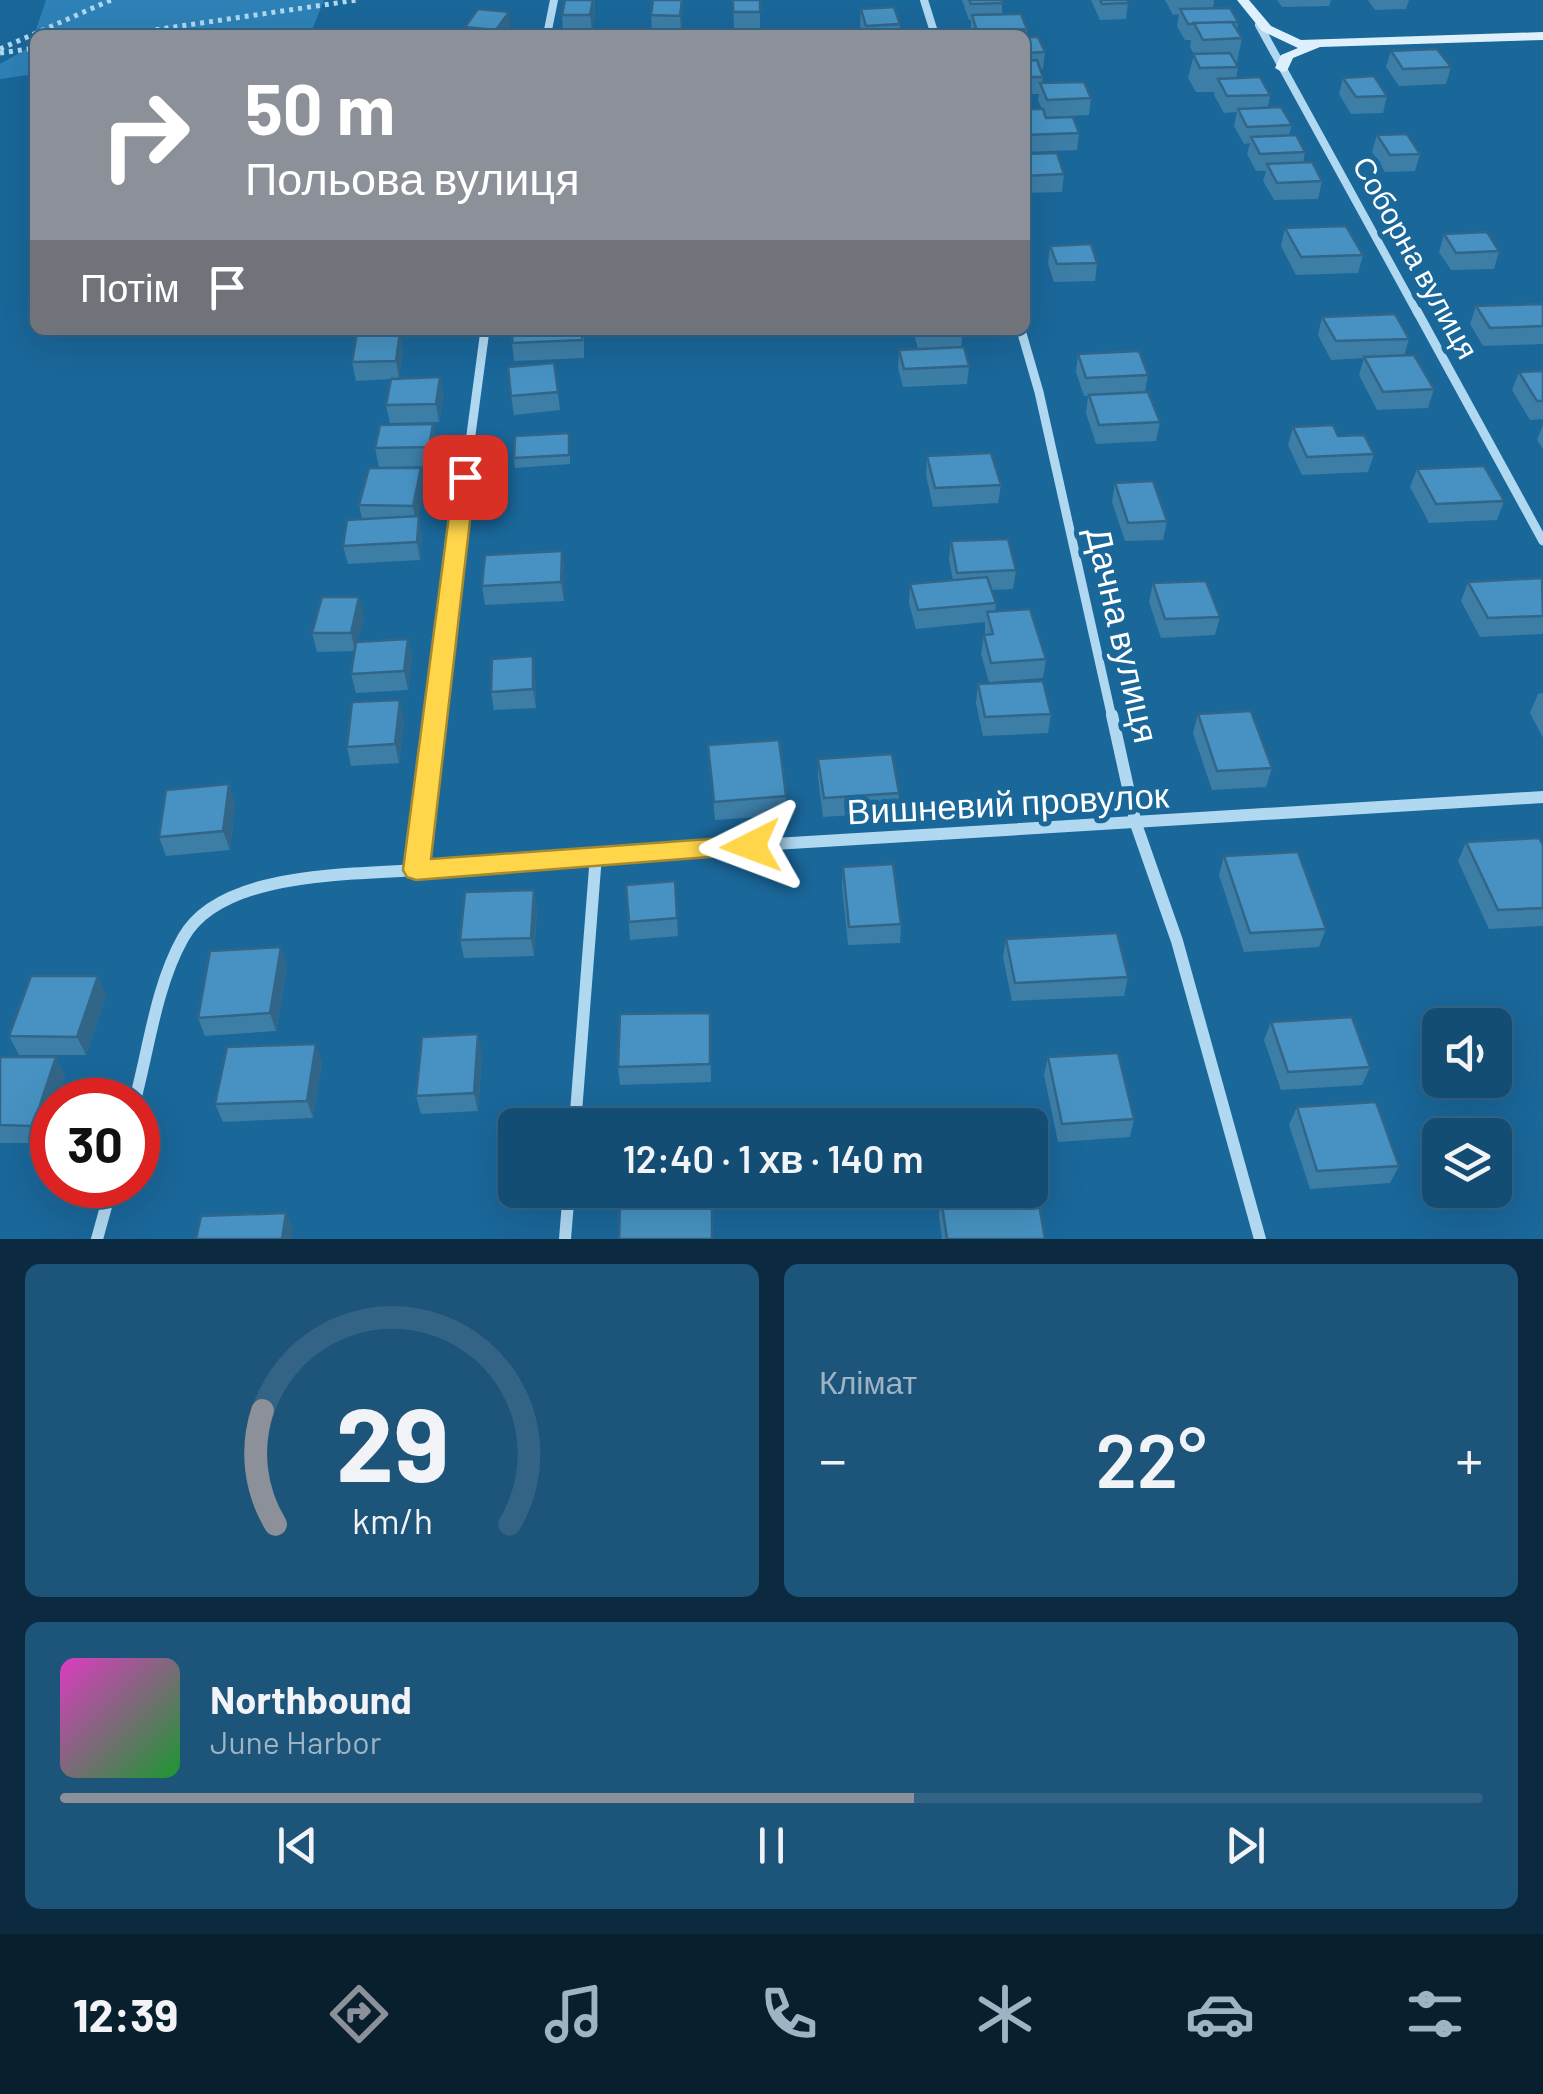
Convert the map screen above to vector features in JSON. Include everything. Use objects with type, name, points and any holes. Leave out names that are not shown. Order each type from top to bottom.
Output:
[{"type":"street","points":[[548,30],[554,0]]},
{"type":"street","points":[[924,0],[933,30]]},
{"type":"street","name":"Соборна вулиця","points":[[1243,0],[1543,541]]},
{"type":"street","points":[[1259,25],[1280,38],[1326,46]]},
{"type":"street","points":[[1282,68],[1288,54],[1326,46],[1543,36]]},
{"type":"street","points":[[416,870],[439,660],[484,335]]},
{"type":"street","name":"Дачна вулиця","points":[[1022,335],[1039,392],[1136,824],[1178,942],[1260,1239]]},
{"type":"street","name":"Вишневий провулок","points":[[141,1078],[176,953],[190,927],[223,901],[262,886],[596,855],[1543,797]]},
{"type":"street","points":[[576,1108],[596,855]]},
{"type":"street","points":[[97,1239],[106,1208]]},
{"type":"street","points":[[566,1239],[569,1208]]},
{"type":"path","points":[[46,30],[111,0]]},
{"type":"path","points":[[154,30],[357,0]]},
{"type":"path","points":[[0,51],[30,37]]},
{"type":"path","points":[[0,51],[30,48]]},
{"type":"shaded area","points":[[46,0],[324,0],[312,30],[36,30]]},
{"type":"shaded area","points":[[30,47],[30,75],[0,79],[0,64]]},
{"type":"building","points":[[565,0],[593,0],[590,15],[562,15]]},
{"type":"building","points":[[653,0],[682,0],[680,16],[651,15]]},
{"type":"building","points":[[733,0],[760,0],[760,12],[733,12]]},
{"type":"building","points":[[969,0],[1002,0],[1003,3],[971,4]]},
{"type":"building","points":[[1100,0],[1127,0],[1128,3],[1102,4]]},
{"type":"building","points":[[894,7],[900,24],[866,26],[861,9]]},
{"type":"building","points":[[1230,8],[1238,22],[1188,24],[1180,9]]},
{"type":"building","points":[[478,9],[509,12],[496,30],[465,27]]},
{"type":"building","points":[[1021,14],[1027,29],[977,30],[972,15]]},
{"type":"building","points":[[1232,22],[1242,38],[1203,40],[1194,23]]},
{"type":"building","points":[[1030,37],[1038,37],[1045,52],[1030,53]]},
{"type":"building","points":[[1437,49],[1451,67],[1403,69],[1391,51]]},
{"type":"building","points":[[1230,53],[1238,67],[1200,68],[1193,54]]},
{"type":"building","points":[[1037,60],[1043,77],[1030,77],[1030,61]]},
{"type":"building","points":[[1374,76],[1387,96],[1356,97],[1343,78]]},
{"type":"building","points":[[1260,77],[1270,95],[1227,96],[1218,79]]},
{"type":"building","points":[[1084,82],[1091,98],[1047,100],[1040,83]]},
{"type":"building","points":[[1281,107],[1292,125],[1247,127],[1238,109]]},
{"type":"building","points":[[1030,109],[1043,109],[1046,118],[1073,117],[1079,133],[1030,135]]},
{"type":"building","points":[[1407,134],[1420,154],[1390,155],[1377,135]]},
{"type":"building","points":[[1296,135],[1305,152],[1260,154],[1251,137]]},
{"type":"building","points":[[1057,153],[1064,174],[1030,176],[1030,154]]},
{"type":"building","points":[[1312,162],[1322,181],[1277,183],[1267,164]]},
{"type":"building","points":[[1346,226],[1363,255],[1301,257],[1285,228]]},
{"type":"building","points":[[1487,232],[1499,251],[1456,253],[1444,234]]},
{"type":"building","points":[[1091,244],[1097,263],[1057,264],[1050,246]]},
{"type":"building","points":[[1543,304],[1543,326],[1490,328],[1476,306]]},
{"type":"building","points":[[1395,314],[1409,339],[1336,341],[1322,317]]},
{"type":"building","points":[[357,335],[400,335],[396,361],[352,362]]},
{"type":"building","points":[[513,335],[582,335],[582,340],[512,343]]},
{"type":"building","points":[[964,347],[969,366],[904,369],[899,350]]},
{"type":"building","points":[[1139,351],[1148,375],[1086,378],[1078,354]]},
{"type":"building","points":[[1414,355],[1434,389],[1383,392],[1364,357]]},
{"type":"building","points":[[554,363],[558,392],[511,396],[508,367]]},
{"type":"building","points":[[1543,371],[1543,401],[1537,401],[1519,372]]},
{"type":"building","points":[[440,377],[436,404],[386,405],[391,379]]},
{"type":"building","points":[[1148,392],[1160,422],[1099,425],[1089,395]]},
{"type":"building","points":[[433,424],[429,447],[375,448],[380,425]]},
{"type":"building","points":[[1333,425],[1338,436],[1364,435],[1374,454],[1307,457],[1293,427]]},
{"type":"building","points":[[569,433],[569,455],[514,458],[515,436]]},
{"type":"building","points":[[991,453],[1001,485],[935,488],[927,456]]},
{"type":"building","points":[[1484,466],[1504,501],[1436,504],[1417,469]]},
{"type":"building","points":[[369,468],[421,468],[413,506],[359,505]]},
{"type":"building","points":[[1153,481],[1167,521],[1128,523],[1115,483]]},
{"type":"building","points":[[419,516],[417,542],[343,546],[347,520]]},
{"type":"building","points":[[1008,539],[1016,570],[957,573],[951,541]]},
{"type":"building","points":[[562,551],[561,582],[482,586],[485,555]]},
{"type":"building","points":[[987,577],[996,603],[918,610],[910,584]]},
{"type":"building","points":[[1542,578],[1543,616],[1488,618],[1468,582]]},
{"type":"building","points":[[1206,581],[1220,617],[1165,619],[1153,583]]},
{"type":"building","points":[[322,597],[359,597],[351,633],[312,633]]},
{"type":"building","points":[[1030,609],[1046,659],[991,663],[984,635],[993,634],[987,612]]},
{"type":"building","points":[[408,639],[404,671],[351,674],[356,642]]},
{"type":"building","points":[[533,656],[533,689],[491,692],[492,659]]},
{"type":"building","points":[[1043,681],[1051,714],[985,717],[978,684]]},
{"type":"building","points":[[400,700],[395,744],[347,747],[352,702]]},
{"type":"building","points":[[1251,711],[1272,768],[1217,771],[1198,714]]},
{"type":"building","points":[[779,740],[786,796],[714,802],[708,745]]},
{"type":"building","points":[[892,754],[899,793],[824,798],[818,759]]},
{"type":"building","points":[[229,784],[223,831],[159,837],[166,790]]},
{"type":"building","points":[[1539,838],[1543,845],[1543,908],[1498,910],[1466,842]]},
{"type":"building","points":[[1298,852],[1326,929],[1250,933],[1224,856]]},
{"type":"building","points":[[893,864],[901,924],[849,927],[843,867]]},
{"type":"building","points":[[675,881],[677,918],[629,922],[626,885]]},
{"type":"building","points":[[534,890],[531,938],[460,940],[465,892]]},
{"type":"building","points":[[1117,933],[1128,977],[1015,983],[1006,939]]},
{"type":"building","points":[[281,947],[270,1013],[198,1018],[210,951]]},
{"type":"building","points":[[31,976],[98,976],[77,1037],[9,1036]]},
{"type":"building","points":[[710,1013],[710,1064],[618,1067],[620,1014]]},
{"type":"building","points":[[1352,1017],[1370,1067],[1288,1072],[1271,1022]]},
{"type":"building","points":[[478,1034],[474,1093],[416,1096],[422,1037]]},
{"type":"building","points":[[316,1044],[307,1101],[215,1104],[227,1047]]},
{"type":"building","points":[[1118,1053],[1134,1119],[1062,1124],[1048,1057]]},
{"type":"building","points":[[0,1057],[56,1057],[49,1078],[30,1078],[30,1126],[0,1125]]},
{"type":"building","points":[[1376,1102],[1399,1166],[1317,1171],[1297,1107]]},
{"type":"building","points":[[620,1208],[712,1208],[712,1239],[619,1239]]},
{"type":"building","points":[[942,1208],[1040,1208],[1045,1239],[947,1239]]},
{"type":"building","points":[[286,1213],[282,1239],[196,1239],[201,1216]]},
{"type":"route","points":[[465,477],[439,660],[416,870],[751,846]]}]
